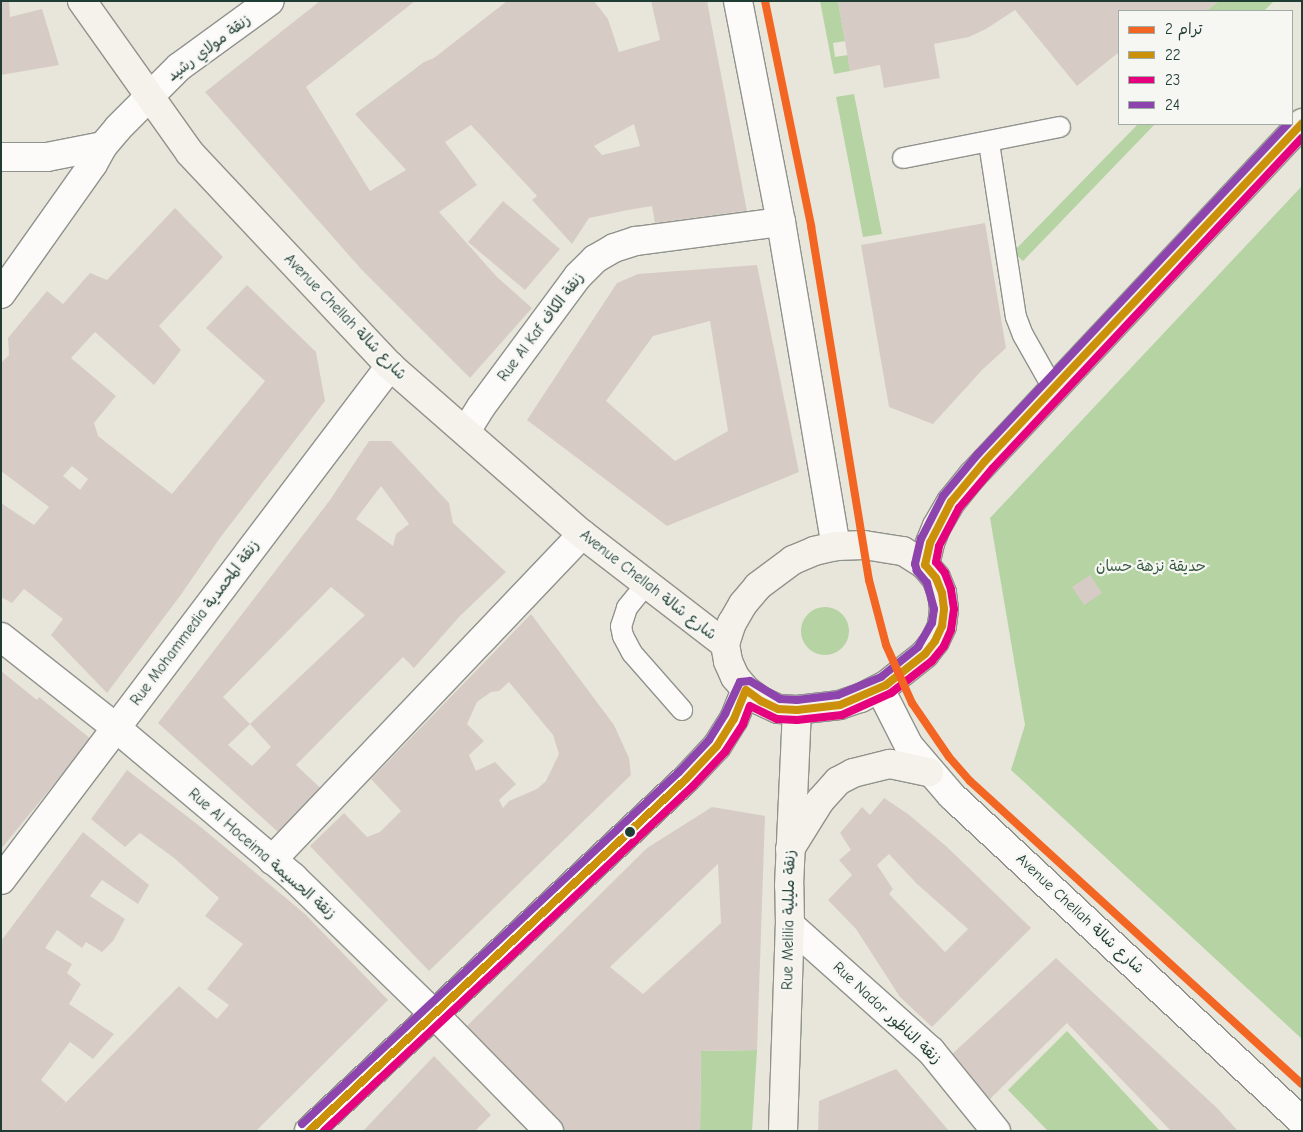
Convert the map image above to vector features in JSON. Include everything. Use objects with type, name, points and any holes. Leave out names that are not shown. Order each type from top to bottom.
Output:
[{"type":"street","name":"Avenue Chellah شارع شالة","points":[[82,1],[190,153],[390,366],[582,534],[725,644]]},
{"type":"street","name":"زنقة مولاي رشيد","points":[[1,294],[93,164],[103,146],[149,96],[180,67],[270,1]]},
{"type":"street","points":[[738,1],[781,222],[836,546]]},
{"type":"street","points":[[925,565],[930,543],[950,502],[1053,388],[1302,123]]},
{"type":"street","points":[[1,157],[47,156],[103,146]]},
{"type":"street","name":"Rue Al Kaf زنقة الكاف","points":[[466,431],[481,407],[572,284],[595,259],[614,248],[636,242],[781,222]]},
{"type":"street","name":"Rue Mohammedia زنقة المحمدية","points":[[1,880],[390,366]]},
{"type":"street","points":[[272,860],[582,534]]},
{"type":"street","points":[[864,544],[903,551],[925,565],[936,578],[942,593],[944,609],[942,626],[935,641],[925,654],[912,667],[880,689],[840,705],[797,710],[778,708],[761,701],[746,690],[735,677],[728,660],[725,644],[732,623],[743,604],[758,586],[793,560],[814,551],[836,546],[864,544]]},
{"type":"street","name":"Rue Al Hoceima زنقة الحسيمة","points":[[1,637],[115,727],[293,877],[434,1014],[549,1131]]},
{"type":"street","name":"Avenue Chellah شارع شالة","points":[[880,689],[905,738],[929,772],[952,796],[1302,1121]]},
{"type":"street","points":[[309,1131],[696,769],[716,746],[734,719],[746,690]]},
{"type":"street","name":"Rue Melilia زنقة مليلية","points":[[783,1131],[790,925],[790,849],[797,710]]},
{"type":"street","points":[[790,849],[820,801],[838,781],[853,773],[890,764],[929,772]]},
{"type":"street","name":"Rue Nador زنقة الناظور","points":[[790,925],[931,1051],[996,1131]]},
{"type":"lane","points":[[902,158],[988,143],[1060,127]]},
{"type":"lane","points":[[988,143],[1016,317],[1023,335],[1053,388]]},
{"type":"lane","points":[[647,583],[627,608],[621,626],[623,636],[632,653],[682,710]]},
{"type":"green space","points":[[820,1],[838,1],[845,41],[833,43],[835,57],[848,55],[850,71],[834,74]]},
{"type":"green space","points":[[1219,1],[1274,1],[1265,10],[1207,10]]},
{"type":"green space","points":[[854,94],[882,234],[863,237],[836,97]]},
{"type":"green space","points":[[1137,125],[1154,125],[1023,261],[1013,252]]},
{"type":"green space","name":"حديقة نزهة حسان","points":[[1302,186],[1302,1039],[1011,770],[1025,725],[990,518]]},
{"type":"green space","points":[[825,607],[834,609],[842,614],[847,622],[849,631],[847,640],[842,648],[834,653],[825,655],[816,653],[808,648],[803,640],[801,631],[803,622],[808,614],[816,609]]},
{"type":"green space","points":[[1067,1031],[1160,1131],[1048,1131],[1008,1090]]},
{"type":"green space","points":[[757,1050],[752,1131],[700,1131],[701,1051]]},
{"type":"building","points":[[1,1],[9,1],[10,17],[42,9],[59,65],[1,75]]},
{"type":"building","points":[[320,1],[415,1],[306,87],[370,191],[406,170],[355,114],[424,62],[434,58],[507,1],[594,1],[608,19],[619,52],[660,40],[651,1],[707,1],[747,211],[655,223],[652,206],[628,210],[589,218],[572,244],[532,200],[537,196],[471,125],[445,142],[477,185],[439,212],[497,277],[532,308],[470,378],[361,269],[205,92]],"holes":[[[634,124],[640,146],[602,155],[594,146]]]},
{"type":"building","points":[[838,1],[1219,1],[1207,10],[1118,10],[1118,53],[1077,86],[1015,10],[986,29],[969,37],[934,44],[940,78],[884,88],[880,65],[850,71]]},
{"type":"building","points":[[503,201],[560,249],[525,290],[468,242]]},
{"type":"building","points":[[175,208],[223,257],[159,326],[181,350],[154,385],[95,332],[71,358],[116,396],[94,423],[98,436],[172,494],[265,381],[206,328],[247,285],[316,352],[325,401],[220,538],[180,596],[107,693],[51,635],[63,619],[24,589],[12,603],[1,597],[1,503],[34,525],[49,507],[1,471],[1,363],[9,355],[8,338],[47,291],[63,304],[90,273],[107,280]],"holes":[[[72,466],[88,479],[80,490],[63,476]]]},
{"type":"building","points":[[985,223],[1006,348],[982,370],[933,424],[889,407],[861,245]]},
{"type":"building","points":[[757,265],[799,472],[667,526],[527,420],[617,283],[638,274]],"holes":[[[710,321],[728,431],[675,461],[606,401],[653,336]]]},
{"type":"building","points":[[369,441],[391,441],[449,503],[453,523],[506,572],[460,616],[414,668],[403,657],[296,765],[331,798],[289,842],[158,723],[330,500]],"holes":[[[381,486],[409,524],[396,534],[393,546],[356,519]],[[331,587],[365,615],[250,724],[223,697]],[[250,724],[271,747],[252,766],[228,745]]]},
{"type":"building","points":[[1090,575],[1102,593],[1084,605],[1072,587]]},
{"type":"building","points":[[531,614],[614,725],[629,758],[631,775],[429,971],[310,846],[344,813],[367,837],[380,832],[401,811],[371,779]],"holes":[[[509,682],[553,735],[559,754],[546,781],[537,789],[509,801],[503,808],[499,800],[516,784],[495,762],[476,771],[469,755],[484,741],[467,724],[477,702],[491,692],[499,691]]]},
{"type":"building","points":[[1,671],[37,700],[39,697],[91,739],[1,849]]},
{"type":"building","points":[[127,770],[202,828],[305,914],[388,1000],[256,1131],[1,1131],[1,941],[83,832],[149,885],[138,904],[102,880],[90,896],[125,919],[113,941],[102,952],[86,942],[82,948],[57,930],[45,948],[72,964],[67,973],[81,984],[69,1004],[114,1034],[93,1059],[70,1042],[41,1080],[66,1102],[43,1126],[179,986],[217,1019],[229,1005],[207,989],[243,944],[205,916],[219,898],[174,858],[140,833],[125,847],[91,819]]},
{"type":"building","points":[[884,798],[908,814],[947,847],[1031,928],[932,1027],[900,997],[856,929],[828,900],[852,875],[839,860],[851,850],[840,833],[862,807],[870,815]],"holes":[[[889,854],[916,883],[968,929],[945,952],[889,894],[893,889],[877,865]]]},
{"type":"building","points":[[712,807],[765,816],[757,1050],[701,1051],[700,1131],[559,1131],[465,1028],[647,848]],"holes":[[[718,864],[721,923],[643,994],[610,967]]]},
{"type":"building","points":[[1056,958],[1217,1108],[1238,1131],[1171,1131],[1067,1023],[990,1099],[950,1056]]},
{"type":"building","points":[[434,1056],[491,1115],[475,1131],[363,1131]]},
{"type":"building","points":[[896,1069],[949,1131],[818,1131],[819,1101]]},
{"type":"tram line","name":"2","points":[[765,1],[811,226],[869,580],[886,645],[912,703],[949,757],[970,781],[1302,1084]]},
{"type":"transit line","name":"22","points":[[309,1131],[686,779],[717,746],[734,719],[746,690],[761,701],[778,709],[797,710],[840,705],[886,685],[925,654],[935,641],[942,626],[944,609],[942,593],[936,578],[925,565],[930,543],[951,502],[985,461],[1302,123]]},
{"type":"transit line","name":"24","points":[[302,1124],[679,772],[709,740],[725,714],[740,682],[750,681],[780,699],[797,700],[838,695],[881,677],[918,647],[932,623],[934,609],[927,583],[917,571],[915,564],[921,539],[943,496],[978,454],[1287,125]]},
{"type":"transit line","name":"23","points":[[324,1131],[693,786],[725,752],[743,724],[750,706],[777,719],[797,720],[842,715],[891,693],[932,661],[944,646],[951,630],[954,609],[951,589],[945,573],[936,562],[939,546],[959,508],[993,468],[1302,138]]}]
